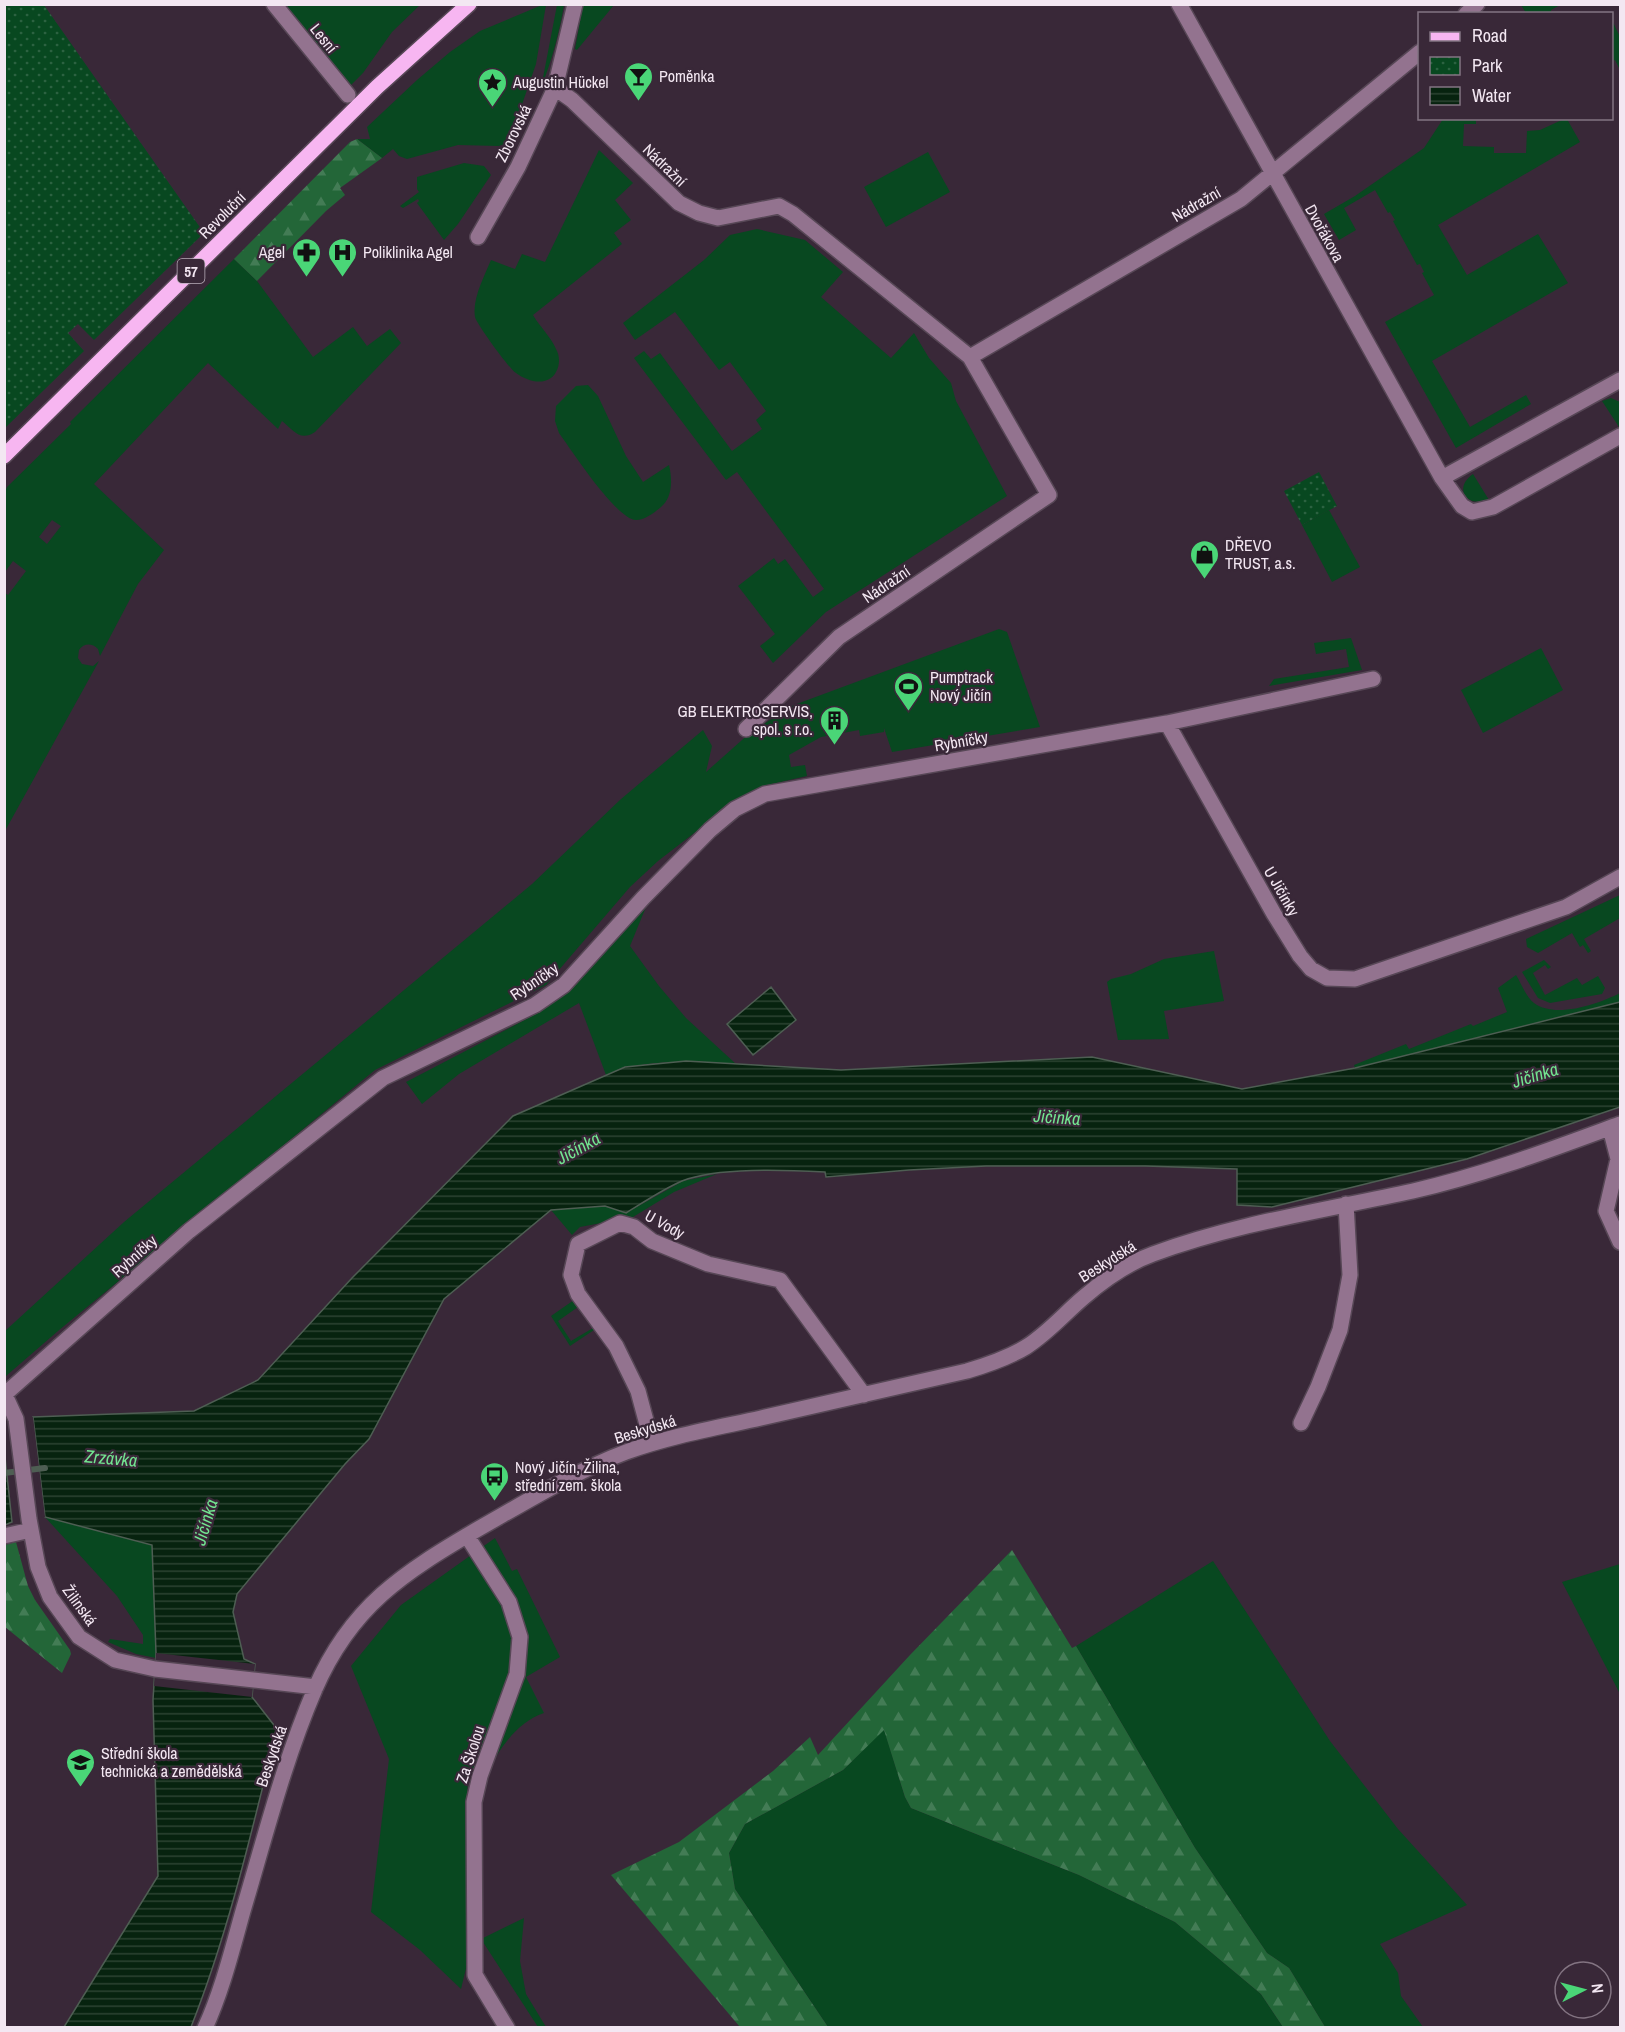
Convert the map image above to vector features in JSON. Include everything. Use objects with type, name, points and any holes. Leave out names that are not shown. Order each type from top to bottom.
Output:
[{"type":"main road","name":"Revoluční","points":[[4,456],[377,87],[469,4]]},
{"type":"street","name":"Lesní","points":[[274,4],[348,95]]},
{"type":"street","name":"Zborovská","points":[[478,237],[518,167],[555,88],[575,4]]},
{"type":"street","name":"Dvořákova","points":[[1179,4],[1442,478],[1462,506],[1472,512],[1493,507],[1620,436]]},
{"type":"street","name":"Nádražní","points":[[970,357],[1241,199],[1418,53]]},
{"type":"street","name":"Nádražní","points":[[555,88],[572,100],[679,203],[699,213],[718,218],[779,206],[793,214],[970,357],[1049,495],[839,637],[746,729]]},
{"type":"street","points":[[1442,478],[1620,380]]},
{"type":"street","points":[[1167,723],[1373,679]]},
{"type":"street","name":"U Jičínky","points":[[1167,723],[1300,956],[1311,969],[1327,978],[1355,979],[1566,907],[1620,877]]},
{"type":"street","name":"Rybníčky","points":[[5,1394],[189,1231],[383,1078],[536,1005],[564,985],[643,898],[710,830],[735,809],[765,794],[1167,723]]},
{"type":"street","points":[[1615,1126],[1618,1159],[1606,1210],[1620,1242]]},
{"type":"street","name":"Beskydská","points":[[205,2028],[229,1961],[288,1760],[316,1687],[340,1642],[371,1603],[417,1566],[599,1464],[652,1443],[968,1371],[997,1362],[1027,1346],[1084,1296],[1114,1274],[1153,1254],[1199,1239],[1472,1175],[1544,1153],[1615,1126]]},
{"type":"street","points":[[1301,1424],[1340,1330],[1350,1275],[1346,1204]]},
{"type":"street","name":"U Vody","points":[[652,1443],[638,1391],[616,1346],[578,1294],[571,1275],[578,1244],[620,1223],[634,1227],[652,1241],[708,1264],[780,1280],[864,1395]]},
{"type":"street","name":"Žilinská","points":[[5,1394],[16,1419],[38,1567],[50,1597],[79,1637],[115,1660],[155,1669],[316,1687]]},
{"type":"street","points":[[4,1536],[30,1525]]},
{"type":"street","name":"Za Školou","points":[[467,1536],[509,1602],[520,1637],[517,1674],[480,1776],[474,1802],[475,1975],[507,2028]]},
{"type":"green space","points":[[5,4],[44,5],[204,233],[94,340],[78,324],[68,333],[84,351],[5,428]]},
{"type":"green space","points":[[284,5],[420,5],[392,32],[363,73],[351,85],[343,80]]},
{"type":"green space","points":[[546,5],[536,64],[509,142],[499,146],[458,145],[407,159],[399,156],[393,149],[382,158],[357,139],[370,139],[367,127],[450,52],[480,31]]},
{"type":"green space","points":[[557,5],[564,5],[555,47],[541,88]]},
{"type":"green space","points":[[583,5],[614,5],[577,50],[575,49]]},
{"type":"green space","points":[[1521,5],[1560,5],[1551,10],[1552,12],[1525,12]]},
{"type":"green space","points":[[1613,22],[1620,37],[1620,70],[1615,60],[1613,61]]},
{"type":"green space","points":[[1442,120],[1476,120],[1476,124],[1464,124],[1463,146],[1494,147],[1494,153],[1526,153],[1527,131],[1540,130],[1562,120],[1568,120],[1580,142],[1438,225],[1467,275],[1538,234],[1568,283],[1432,361],[1470,427],[1526,395],[1531,404],[1456,448],[1385,322],[1434,295],[1422,273],[1424,272],[1420,264],[1417,265],[1393,221],[1395,220],[1390,212],[1388,213],[1375,190],[1344,208],[1356,230],[1339,240],[1324,214],[1355,196],[1424,148]]},
{"type":"green space","points":[[357,139],[382,158],[340,188],[345,195],[326,211],[257,281],[234,259],[350,142]]},
{"type":"green space","points":[[599,150],[633,183],[615,200],[631,220],[614,233],[622,244],[533,315],[554,345],[559,360],[552,377],[538,382],[532,381],[513,370],[481,328],[475,317],[477,296],[491,260],[515,269],[522,254],[545,262]]},
{"type":"green space","points":[[928,152],[950,192],[886,227],[864,187]]},
{"type":"green space","points":[[464,163],[484,166],[491,175],[458,224],[444,240],[417,203],[418,199],[403,208],[400,206],[419,192],[417,177]]},
{"type":"green space","points":[[757,229],[805,240],[843,272],[821,297],[891,358],[914,333],[929,358],[951,383],[956,401],[1007,496],[826,612],[773,663],[760,646],[775,634],[738,586],[774,558],[778,564],[785,559],[813,597],[824,589],[737,472],[726,480],[634,358],[644,351],[651,359],[660,353],[732,451],[762,429],[756,420],[766,411],[730,362],[719,370],[675,312],[635,340],[623,323],[704,260],[730,235]]},
{"type":"green space","points":[[234,259],[257,281],[313,357],[353,327],[367,346],[390,329],[401,343],[315,432],[305,436],[297,434],[282,421],[278,429],[208,363],[94,484],[164,550],[138,584],[100,656],[98,649],[91,645],[83,646],[79,650],[78,658],[82,664],[93,666],[99,661],[5,831],[5,593],[8,595],[26,571],[13,561],[5,572],[5,492],[7,487],[71,424],[70,422]],"holes":[[[52,520],[61,526],[47,544],[39,537]]]},
{"type":"green space","points":[[588,385],[598,396],[626,456],[643,482],[669,465],[671,480],[669,496],[654,513],[639,520],[627,516],[617,508],[594,482],[559,433],[555,421],[556,406],[576,386]]},
{"type":"green space","points":[[1611,398],[1620,402],[1619,427],[1602,401]]},
{"type":"green space","points":[[1319,472],[1337,506],[1302,525],[1284,491]]},
{"type":"green space","points":[[1473,474],[1489,500],[1474,501],[1465,495],[1464,485]]},
{"type":"green space","points":[[1329,510],[1360,567],[1332,582],[1302,525]]},
{"type":"green space","points":[[999,629],[1007,632],[1040,727],[892,752],[884,728],[884,732],[860,736],[859,730],[821,737],[789,755],[791,767],[805,765],[807,776],[767,785],[742,796],[658,861],[630,887],[546,985],[375,1070],[6,1376],[5,1331],[124,1222],[532,884],[621,799],[703,730],[712,746],[706,772],[751,732],[794,705]]},
{"type":"green space","points":[[1351,638],[1362,670],[1269,686],[1274,679],[1349,667],[1346,649],[1316,654],[1314,643]]},
{"type":"green space","points":[[1541,648],[1563,690],[1483,733],[1461,690]]},
{"type":"green space","points":[[1620,895],[1620,918],[1584,939],[1591,951],[1588,953],[1583,945],[1580,947],[1572,933],[1538,953],[1527,947],[1526,939]]},
{"type":"green space","points":[[648,902],[630,946],[686,1018],[736,1064],[687,1062],[653,1064],[606,1075],[579,1003],[459,1074],[422,1104],[406,1082],[538,1013],[568,992]]},
{"type":"green space","points":[[1214,951],[1224,1001],[1164,1011],[1169,1039],[1118,1040],[1107,982],[1164,959]]},
{"type":"green space","points":[[1544,960],[1551,967],[1548,969],[1545,965],[1533,973],[1545,995],[1577,978],[1582,985],[1598,976],[1605,988],[1602,994],[1550,1003],[1538,998],[1522,972]]},
{"type":"green space","points":[[1516,975],[1526,994],[1534,1003],[1543,1008],[1565,1010],[1577,1008],[1620,993],[1620,1002],[1355,1068],[1354,1065],[1406,1044],[1409,1049],[1507,1012],[1498,988]]},
{"type":"green space","points":[[717,1174],[674,1192],[633,1217],[580,1227],[572,1235],[551,1210],[605,1206],[626,1213],[683,1181]]},
{"type":"green space","points":[[574,1300],[578,1307],[558,1321],[571,1341],[593,1328],[594,1330],[570,1346],[551,1316]]},
{"type":"green space","points":[[45,1517],[152,1545],[156,1658],[136,1654],[108,1642],[110,1639],[143,1644],[143,1635],[117,1596]]},
{"type":"green space","points":[[495,1538],[512,1571],[517,1569],[560,1657],[526,1677],[544,1713],[516,1731],[495,1758],[485,1778],[468,1772],[466,1830],[468,1960],[461,1989],[420,1950],[371,1912],[389,1759],[351,1666],[401,1605]]},
{"type":"green space","points":[[16,1542],[28,1586],[35,1600],[70,1650],[71,1654],[62,1673],[5,1627],[5,1545]]},
{"type":"green space","points":[[1012,1550],[1072,1648],[1076,1646],[1195,1848],[1267,1953],[1289,1968],[1325,2027],[1283,2027],[1261,1994],[1175,1922],[1079,1875],[911,1808],[905,1797],[884,1730],[843,1770],[745,1824],[729,1853],[735,1889],[828,2027],[740,2027],[611,1875],[679,1842],[773,1771],[810,1737],[818,1755],[910,1655]]},
{"type":"green space","points":[[1213,1561],[1330,1741],[1398,1829],[1467,1905],[1380,1944],[1398,1973],[1401,1996],[1423,2027],[1325,2027],[1289,1968],[1267,1953],[1195,1848],[1076,1646]]},
{"type":"green space","points":[[1620,1564],[1620,1691],[1619,1692],[1562,1582]]},
{"type":"green space","points":[[884,1729],[905,1797],[911,1808],[1079,1875],[1175,1922],[1261,1994],[1283,2027],[828,2027],[735,1889],[729,1853],[745,1824],[843,1770]]},
{"type":"green space","points":[[524,1918],[520,1961],[526,1994],[546,2027],[538,2027],[481,1939]]},
{"type":"water","points":[[771,987],[796,1020],[753,1055],[727,1024]]},
{"type":"water","name":"Jičínka","points":[[1620,1002],[1620,1107],[1467,1159],[1272,1207],[1237,1205],[1237,1169],[1145,1166],[986,1166],[826,1177],[825,1172],[732,1171],[682,1181],[626,1213],[605,1206],[551,1210],[444,1299],[369,1439],[345,1464],[237,1594],[233,1612],[244,1659],[255,1664],[252,1697],[277,1729],[228,1917],[191,2027],[64,2027],[158,1876],[153,1700],[156,1653],[152,1545],[45,1517],[33,1417],[194,1411],[258,1380],[352,1278],[513,1116],[625,1067],[686,1061],[841,1070],[1092,1057],[1242,1089],[1355,1068]]},
{"type":"water","points":[[5,1457],[12,1522],[4,1525]]},
{"type":"pier","points":[[33,1417],[45,1517],[42,1518],[30,1418]]},
{"type":"pier","points":[[156,1653],[255,1664],[252,1697],[154,1686]]},
{"type":"waterway","name":"Zrzávka","points":[[4,1473],[45,1468]]},
{"type":"place","name":"Poměnka","points":[[638,102]]},
{"type":"place","name":"Augustin Hückel","points":[[492,108]]},
{"type":"place","name":"Agel","points":[[306,278]]},
{"type":"place","name":"Poliklinika Agel","points":[[342,278]]},
{"type":"place","name":"DŘEVO TRUST, a.s.","points":[[1204,580]]},
{"type":"place","name":"Pumptrack Nový Jičín","points":[[909,712]]},
{"type":"place","name":"GB ELEKTROSERVIS, spol. s r.o.","points":[[834,746]]},
{"type":"place","name":"Nový Jičín, Žilina, střední zem. škola","points":[[494,1502]]},
{"type":"place","name":"Střední škola technická a zemědělská","points":[[80,1788]]}]
